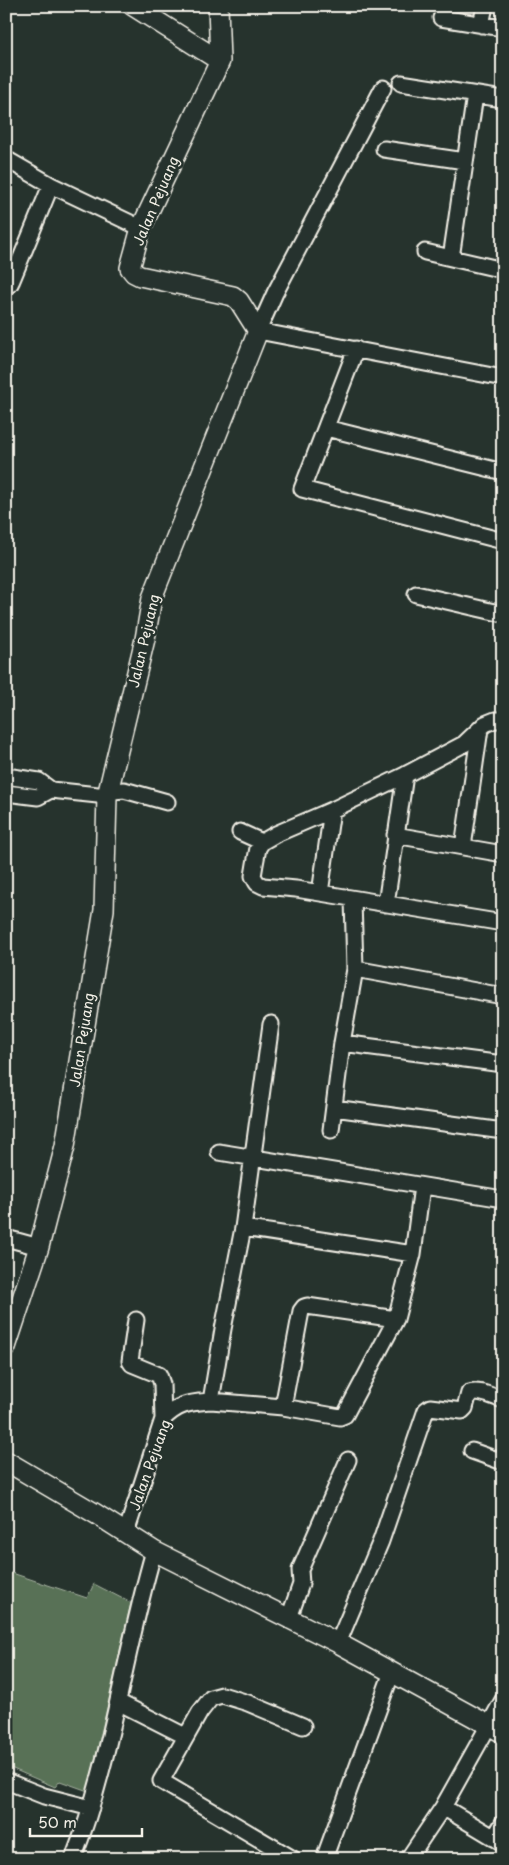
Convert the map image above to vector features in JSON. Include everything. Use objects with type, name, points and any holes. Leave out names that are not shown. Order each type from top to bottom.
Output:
[{"type":"street","points":[[133,6],[220,60]]},
{"type":"street","points":[[218,6],[220,60]]},
{"type":"street","points":[[481,25],[485,6]]},
{"type":"street","points":[[442,18],[503,28]]},
{"type":"street","name":"Jalan Pejuang","points":[[6,1347],[39,1248],[65,1146],[104,910],[107,796],[145,639],[152,598],[258,331],[233,296],[140,276],[134,273],[130,266],[141,228],[220,60]]},
{"type":"street","points":[[401,83],[503,99]]},
{"type":"street","points":[[383,88],[275,293],[258,331],[503,378]]},
{"type":"street","points":[[451,258],[475,95]]},
{"type":"street","points":[[384,149],[465,161]]},
{"type":"street","points":[[6,159],[52,185],[141,228]]},
{"type":"street","points":[[6,285],[10,284],[12,280],[52,185]]},
{"type":"street","points":[[425,252],[503,270]]},
{"type":"street","points":[[356,350],[302,489],[503,541]]},
{"type":"street","points":[[326,428],[503,472]]},
{"type":"street","points":[[416,594],[503,614]]},
{"type":"street","points":[[503,720],[490,721],[464,744],[405,775],[262,842],[258,848],[254,876],[257,884],[262,886],[320,893],[503,923]]},
{"type":"street","points":[[463,847],[480,730]]},
{"type":"street","points":[[386,904],[405,775]]},
{"type":"street","points":[[6,776],[39,780],[52,790],[107,796],[114,790],[124,790],[167,802]]},
{"type":"street","points":[[6,793],[38,797],[52,790]]},
{"type":"street","points":[[320,893],[332,810]]},
{"type":"street","points":[[240,832],[262,842]]},
{"type":"street","points":[[395,835],[503,854]]},
{"type":"street","points":[[331,1130],[342,1043],[355,970],[353,899]]},
{"type":"street","points":[[355,970],[503,996]]},
{"type":"street","points":[[211,1401],[243,1228],[270,1024]]},
{"type":"street","points":[[342,1043],[503,1064]]},
{"type":"street","points":[[334,1108],[503,1131]]},
{"type":"street","points":[[219,1152],[503,1199]]},
{"type":"street","points":[[283,1408],[301,1311],[304,1307],[396,1320],[413,1254],[422,1186]]},
{"type":"street","points":[[243,1228],[413,1254]]},
{"type":"street","points":[[6,1238],[39,1248]]},
{"type":"street","points":[[136,1320],[130,1361],[132,1364],[159,1375],[162,1384],[163,1419]]},
{"type":"street","name":"Jalan Pejuang","points":[[126,1533],[163,1419],[174,1409],[182,1405],[211,1401],[283,1408],[340,1417],[345,1415],[396,1320]]},
{"type":"street","points":[[338,1643],[381,1541],[426,1410],[430,1407],[462,1411],[465,1408],[471,1391],[503,1400]]},
{"type":"street","points":[[472,1451],[503,1462]]},
{"type":"street","points":[[288,1618],[301,1584],[300,1570],[348,1460]]},
{"type":"street","points":[[6,1461],[154,1551],[338,1643],[496,1729]]},
{"type":"street","points":[[73,1859],[91,1808],[107,1751],[140,1602],[154,1551]]},
{"type":"street","points":[[324,1859],[392,1672]]},
{"type":"street","points":[[293,1859],[161,1781],[185,1736],[204,1706],[218,1695],[248,1703],[303,1726]]},
{"type":"street","points":[[408,1859],[496,1729],[503,1700]]},
{"type":"street","points":[[118,1702],[185,1736]]},
{"type":"street","points":[[6,1781],[44,1796],[91,1808]]},
{"type":"street","points":[[443,1807],[498,1840],[503,1823]]},
{"type":"green space","points":[[6,1571],[87,1598],[94,1584],[131,1603],[88,1791],[60,1781],[55,1787],[6,1766]]}]
